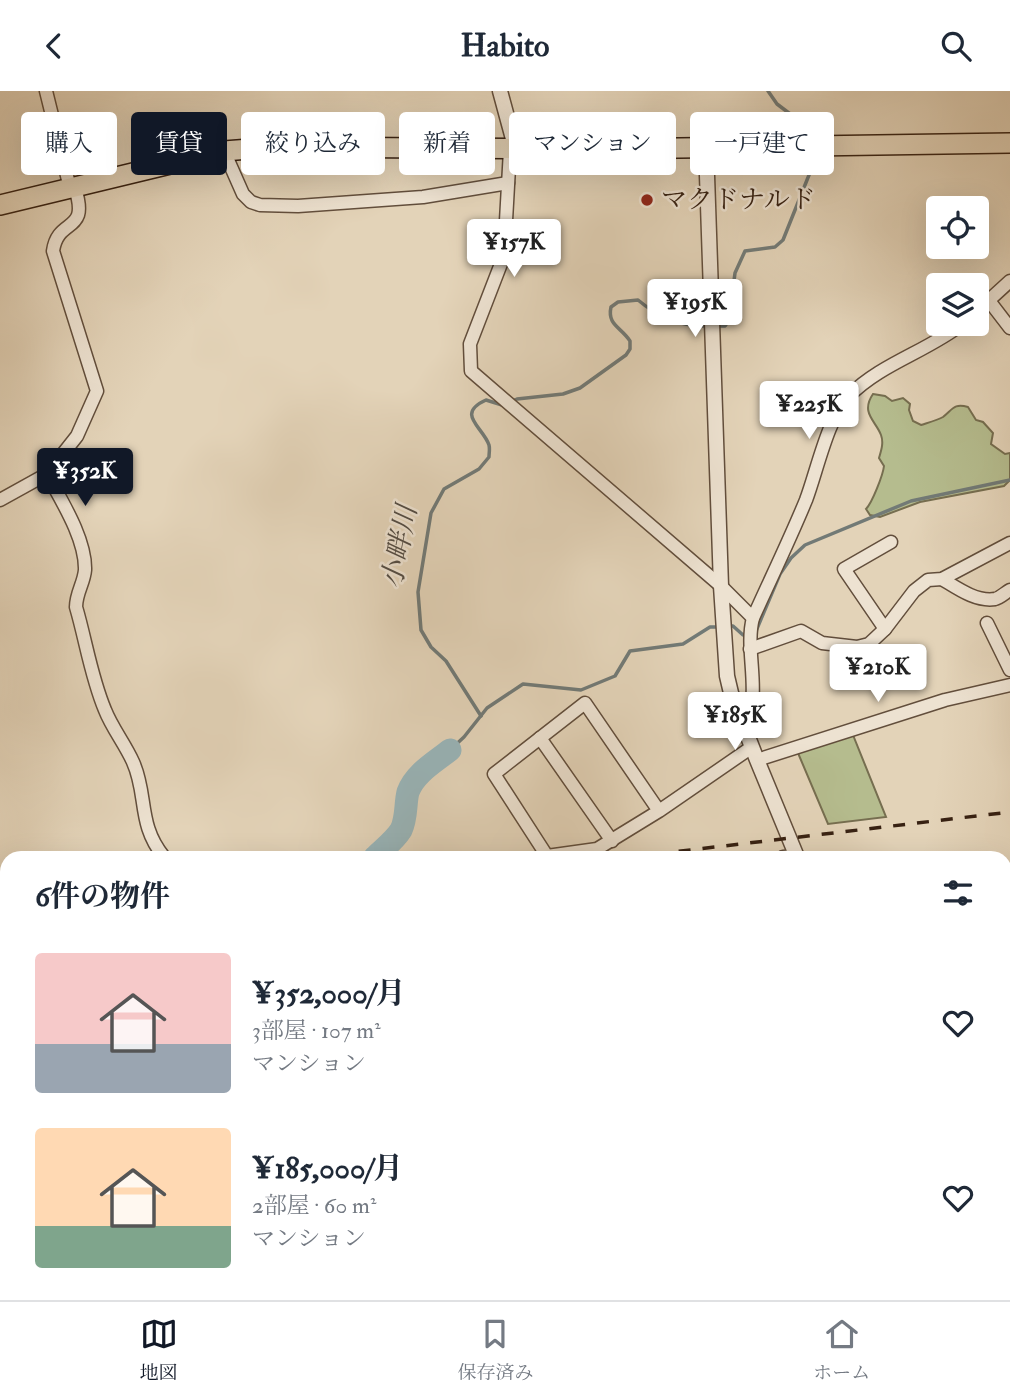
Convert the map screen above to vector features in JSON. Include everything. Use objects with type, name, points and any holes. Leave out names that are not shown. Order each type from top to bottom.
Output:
[{"type":"main road","points":[[834,146],[1010,143]]},
{"type":"main road","points":[[227,151],[276,147],[509,150]]},
{"type":"main road","points":[[0,205],[131,174]]},
{"type":"street","points":[[0,500],[47,474],[77,436],[97,391],[54,251],[59,235],[77,219],[80,212],[46,91]]},
{"type":"street","points":[[500,91],[509,132]]},
{"type":"street","points":[[227,158],[243,194],[251,202],[260,205],[298,206],[423,197],[508,183]]},
{"type":"street","points":[[509,175],[504,256],[470,344],[471,371],[721,586],[751,634]]},
{"type":"street","points":[[707,175],[721,586],[727,676],[790,851]]},
{"type":"street","points":[[1010,281],[990,302],[1010,328]]},
{"type":"street","points":[[744,725],[750,715],[752,701],[751,634],[806,499],[840,405],[852,392],[945,336]]},
{"type":"street","points":[[47,474],[70,516],[82,553],[85,570],[76,596],[76,607],[98,690],[113,727],[133,762],[146,826],[159,851]]},
{"type":"street","points":[[885,629],[844,569],[891,542]]},
{"type":"street","points":[[751,634],[801,631],[822,643],[857,647],[869,644],[885,629],[914,591],[928,580],[942,579],[1010,543]]},
{"type":"street","points":[[942,579],[977,597],[996,599],[1010,590]]},
{"type":"street","points":[[987,623],[1010,670]]},
{"type":"street","points":[[583,851],[597,849],[612,841],[755,753],[945,700],[1010,685]]},
{"type":"street","points":[[544,851],[494,774],[585,703],[659,811]]},
{"type":"street","points":[[540,738],[612,841]]},
{"type":"green space","points":[[873,394],[885,396],[892,401],[903,398],[910,404],[913,421],[921,425],[941,418],[957,406],[968,407],[976,420],[983,422],[993,433],[991,444],[1005,454],[1010,453],[1010,480],[1004,486],[920,502],[880,517],[870,515],[866,509],[877,489],[884,466],[879,458],[882,438],[870,416],[868,406]]},
{"type":"green space","points":[[853,735],[886,817],[828,824],[798,753]]},
{"type":"waterway","name":"小畔川","points":[[768,91],[777,104],[788,112]]},
{"type":"waterway","name":"小畔川","points":[[716,326],[725,326],[729,320],[735,273],[745,251],[775,247],[783,240],[809,175]]},
{"type":"waterway","name":"小畔川","points":[[512,401],[563,394],[580,388],[626,355],[630,349],[630,341],[610,313],[611,307],[618,302],[638,300],[671,320],[708,326]]},
{"type":"waterway","name":"小畔川","points":[[481,716],[446,661],[431,647],[421,630],[418,592],[431,513],[444,489],[479,469],[489,457],[489,445],[474,421],[473,410],[486,400],[502,405]]},
{"type":"waterway","points":[[756,631],[780,574],[791,558],[805,545],[911,501],[1010,480]]},
{"type":"waterway","points":[[726,626],[733,626],[743,635],[747,635]]},
{"type":"waterway","points":[[450,750],[487,708],[523,684],[581,690],[615,676],[630,651],[683,644],[710,627],[719,627]]},
{"type":"waterway","name":"小畔川","points":[[381,851],[401,830],[408,792],[415,779],[450,750]]},
{"type":"railway","points":[[682,851],[1010,812]]},
{"type":"place","name":"マクドナルド","points":[[647,200]]}]
